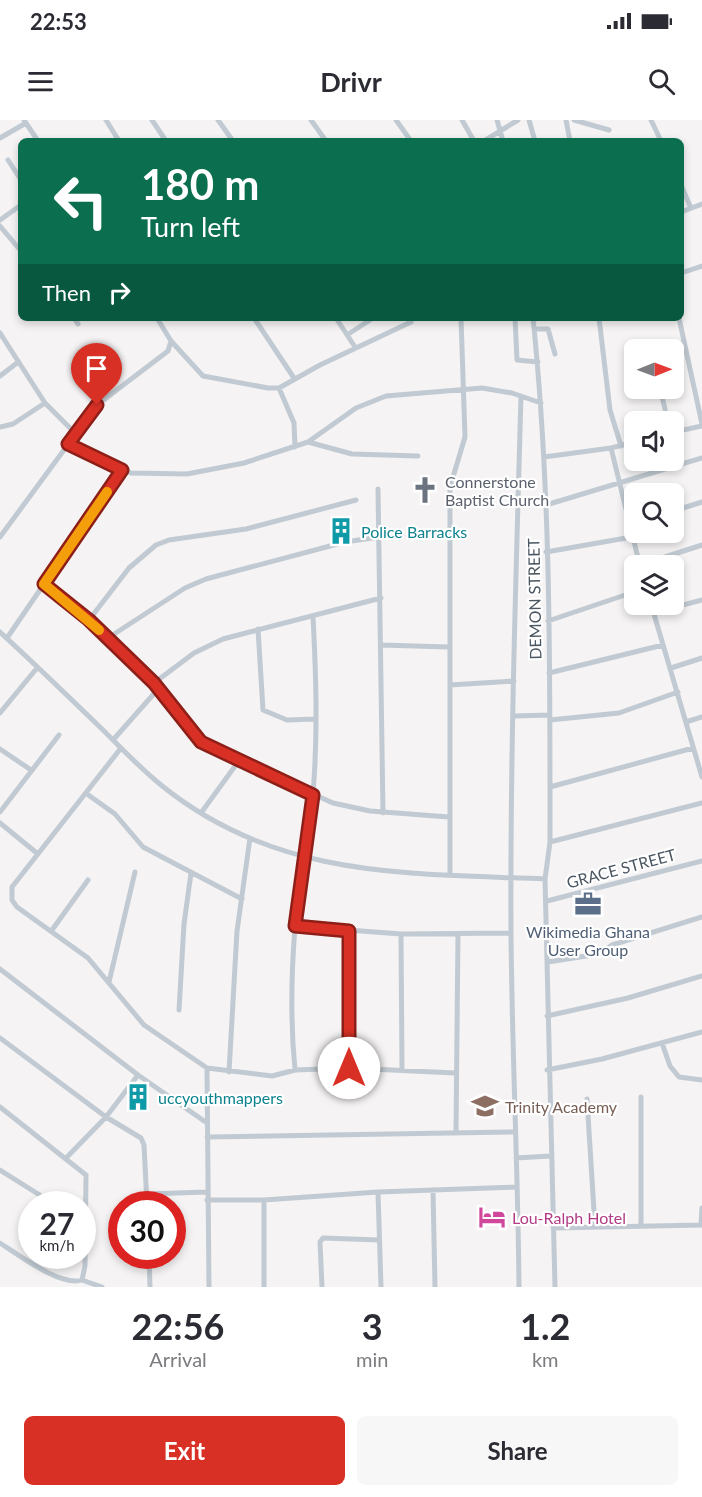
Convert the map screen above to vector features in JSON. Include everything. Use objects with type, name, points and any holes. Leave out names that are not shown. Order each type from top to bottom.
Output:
[{"type":"street","points":[[105,120],[117,138]]},
{"type":"street","points":[[152,120],[164,138]]},
{"type":"street","points":[[218,120],[231,138]]},
{"type":"street","points":[[311,120],[324,138]]},
{"type":"street","points":[[396,120],[409,138]]},
{"type":"street","points":[[462,120],[472,138]]},
{"type":"street","points":[[497,120],[502,138]]},
{"type":"street","points":[[489,138],[518,120]]},
{"type":"street","points":[[529,120],[534,138]]},
{"type":"street","points":[[566,120],[569,138]]},
{"type":"street","points":[[574,120],[609,130]]},
{"type":"street","points":[[651,120],[660,138]]},
{"type":"street","points":[[0,138],[25,122],[36,138]]},
{"type":"street","points":[[8,160],[18,175]]},
{"type":"street","points":[[684,192],[691,208]]},
{"type":"street","points":[[684,211],[702,204]]},
{"type":"street","points":[[0,220],[18,207]]},
{"type":"street","points":[[0,226],[18,247]]},
{"type":"street","points":[[684,272],[702,267]]},
{"type":"street","points":[[159,321],[171,341],[203,376],[279,388],[355,347],[411,322]]},
{"type":"street","points":[[256,321],[294,378]]},
{"type":"street","points":[[338,321],[355,347]]},
{"type":"street","points":[[347,335],[368,321]]},
{"type":"street","points":[[450,875],[450,487],[465,442],[461,321]]},
{"type":"street","points":[[514,321],[517,360],[538,362]]},
{"type":"street","name":"DEMON STREET","points":[[533,321],[541,403],[546,505],[550,787],[549,842],[545,879],[555,1287]]},
{"type":"street","points":[[599,321],[610,410],[621,446]]},
{"type":"street","points":[[680,321],[683,339]]},
{"type":"street","points":[[534,329],[548,329],[555,354]]},
{"type":"street","points":[[0,333],[17,363],[45,403],[75,434]]},
{"type":"street","points":[[0,537],[101,400],[168,351],[171,341]]},
{"type":"street","points":[[684,343],[702,425],[684,430]]},
{"type":"street","points":[[0,376],[17,363]]},
{"type":"street","points":[[279,388],[294,423],[295,447]]},
{"type":"street","points":[[68,444],[122,470],[147,475],[203,472],[308,442],[337,420],[375,400],[404,393],[482,388],[521,396],[541,403]]},
{"type":"street","points":[[519,1287],[511,878],[515,533],[521,396]]},
{"type":"street","points":[[0,427],[13,424],[45,403]]},
{"type":"street","points":[[308,442],[352,454],[418,456]]},
{"type":"street","points":[[544,457],[624,445]]},
{"type":"street","points":[[611,448],[624,500]]},
{"type":"street","points":[[546,505],[702,458]]},
{"type":"street","points":[[7,638],[122,470]]},
{"type":"street","points":[[378,489],[383,813]]},
{"type":"street","points":[[89,620],[129,568],[156,545],[169,540],[246,529],[356,500]]},
{"type":"street","points":[[684,508],[702,502]]},
{"type":"street","points":[[108,638],[185,588],[206,579],[345,542],[379,537]]},
{"type":"street","points":[[546,552],[624,538]]},
{"type":"street","points":[[671,555],[702,545]]},
{"type":"street","points":[[44,584],[89,620],[156,686],[201,742],[238,762],[313,795],[351,808],[383,813],[449,817]]},
{"type":"street","points":[[548,621],[624,595]]},
{"type":"street","points":[[113,740],[156,686],[207,646],[258,629],[381,598]]},
{"type":"street","points":[[684,605],[702,600]]},
{"type":"street","points":[[654,615],[702,773]]},
{"type":"street","points":[[295,1070],[291,1002],[295,926],[313,795],[316,719],[313,616]]},
{"type":"street","points":[[258,629],[262,710],[287,720],[316,719]]},
{"type":"street","points":[[0,632],[161,786],[201,813],[250,838],[303,856],[364,870],[545,879]]},
{"type":"street","points":[[381,645],[449,647]]},
{"type":"street","points":[[549,673],[663,645]]},
{"type":"street","points":[[670,668],[702,658]]},
{"type":"street","points":[[0,713],[37,668]]},
{"type":"street","points":[[450,685],[514,681]]},
{"type":"street","points":[[514,716],[550,718],[619,713],[678,692]]},
{"type":"street","points":[[686,722],[702,717]]},
{"type":"street","points":[[0,812],[58,735]]},
{"type":"street","points":[[121,748],[12,887],[12,900],[17,907],[88,958],[144,1025],[207,1068],[272,1076],[295,1070],[349,1068],[455,1072]]},
{"type":"street","points":[[550,787],[693,748]]},
{"type":"street","points":[[0,749],[31,770]]},
{"type":"street","points":[[201,813],[238,762]]},
{"type":"street","points":[[87,794],[115,814],[143,847],[242,898]]},
{"type":"street","points":[[549,842],[702,803]]},
{"type":"street","points":[[0,824],[38,854]]},
{"type":"street","points":[[230,1072],[235,958],[250,838]]},
{"type":"street","name":"GRACE STREET","points":[[547,901],[702,861]]},
{"type":"street","points":[[109,982],[135,872]]},
{"type":"street","points":[[178,1010],[191,873]]},
{"type":"street","points":[[52,930],[88,880]]},
{"type":"street","points":[[548,962],[599,954],[612,945],[702,917]]},
{"type":"street","points":[[295,926],[401,934],[511,933]]},
{"type":"street","points":[[349,931],[349,1068]]},
{"type":"street","points":[[401,934],[402,1069]]},
{"type":"street","points":[[456,1132],[458,934]]},
{"type":"street","points":[[0,969],[138,1075],[207,1123]]},
{"type":"street","points":[[547,1016],[628,998],[702,976]]},
{"type":"street","points":[[548,1070],[702,1032]]},
{"type":"street","points":[[0,1038],[143,1142],[146,1191]]},
{"type":"street","points":[[662,1043],[670,1066],[679,1077],[702,1080]]},
{"type":"street","points":[[207,1068],[209,1287]]},
{"type":"street","points":[[68,1157],[106,1117],[138,1075]]},
{"type":"street","points":[[640,1097],[641,1226]]},
{"type":"street","points":[[587,1099],[595,1227]]},
{"type":"street","points":[[0,1107],[68,1157],[86,1174],[85,1191]]},
{"type":"street","points":[[207,1137],[515,1132]]},
{"type":"street","points":[[516,1158],[550,1156]]},
{"type":"street","points":[[0,1170],[33,1191]]},
{"type":"street","points":[[207,1200],[264,1200],[378,1192],[516,1187]]},
{"type":"street","points":[[433,1190],[435,1287]]},
{"type":"street","points":[[186,1193],[207,1192]]},
{"type":"street","points":[[378,1192],[381,1287]]},
{"type":"street","points":[[264,1200],[264,1287]]},
{"type":"street","points":[[553,1228],[701,1225],[702,1208]]},
{"type":"street","points":[[322,1287],[320,1242],[323,1238],[379,1240]]},
{"type":"street","points":[[0,1243],[53,1276],[67,1282],[82,1280],[102,1287]]},
{"type":"street","points":[[82,1269],[82,1280]]},
{"type":"street","points":[[149,1269],[150,1287]]},
{"type":"slow traffic","points":[[99,630],[44,584],[107,492]]},
{"type":"place","name":"Connerstone Baptist Church","points":[[425,490]]},
{"type":"place","name":"Police Barracks","points":[[341,531]]},
{"type":"place","name":"Wikimedia Ghana User Group","points":[[588,904]]},
{"type":"place","name":"uccyouthmappers","points":[[138,1097]]},
{"type":"place","name":"Trinity Academy","points":[[485,1106]]},
{"type":"place","name":"Lou-Ralph Hotel","points":[[492,1217]]},
{"type":"route","points":[[97,405],[68,444],[122,470],[44,584],[89,620],[154,683],[201,742],[274,779],[313,795],[295,926],[349,931],[349,1068]]}]
